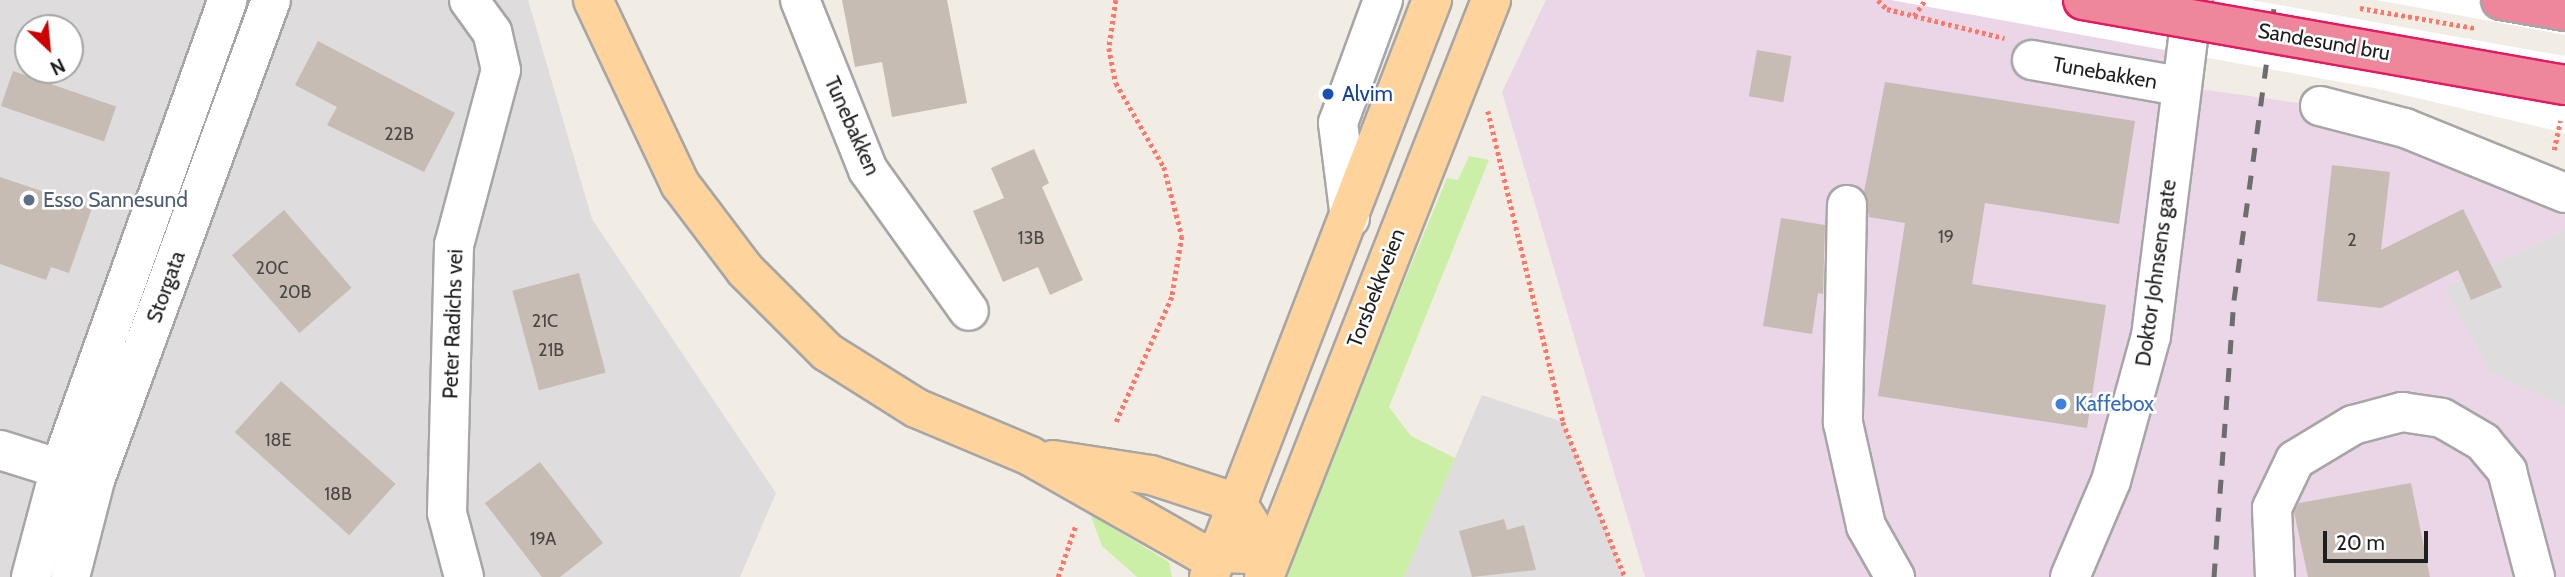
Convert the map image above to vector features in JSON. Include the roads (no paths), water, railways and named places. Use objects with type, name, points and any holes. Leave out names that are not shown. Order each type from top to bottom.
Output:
[{"type":"highway","name":"Sandesund bru","points":[[2083,0],[2563,100]]},
{"type":"highway","points":[[2501,0],[2565,11]]},
{"type":"main road","points":[[593,0],[680,184],[745,270],[827,352],[916,408],[1030,456],[1213,567],[1267,566],[1237,503],[1151,475],[1030,456]]},
{"type":"main road","points":[[1213,567],[1432,0]]},
{"type":"main road","name":"Torsbekkveien","points":[[1267,566],[1491,0]]},
{"type":"street","name":"Storgata","points":[[70,577],[78,474],[229,0]]},
{"type":"street","name":"Storgata","points":[[31,577],[78,474],[271,0]]},
{"type":"street","name":"Peter Radichs vei","points":[[464,577],[447,513],[454,245],[501,70],[492,32],[469,0]]},
{"type":"street","name":"Tunebakken","points":[[800,0],[868,170],[969,311]]},
{"type":"street","points":[[1350,218],[1338,124],[1384,0]]},
{"type":"street","name":"Doktor Johnsens gate","points":[[2070,577],[2111,481],[2151,336],[2179,86],[2193,0]]},
{"type":"street","name":"Tunebakken","points":[[2032,60],[2179,86]]},
{"type":"street","points":[[2320,106],[2405,128],[2552,187]]},
{"type":"street","points":[[1847,205],[1843,424],[1866,526],[1895,577]]},
{"type":"street","points":[[2275,577],[2272,508],[2295,460],[2353,425],[2402,412],[2442,418],[2483,442],[2507,471],[2535,577]]},
{"type":"street","points":[[0,450],[78,474]]},
{"type":"railway","points":[[2214,577],[2234,300],[2275,0]]},
{"type":"place","name":"Alvim","points":[[1328,94]]},
{"type":"place","name":"Esso Sannesund","points":[[29,200]]},
{"type":"place","name":"Kaffebox","points":[[2061,404]]}]
